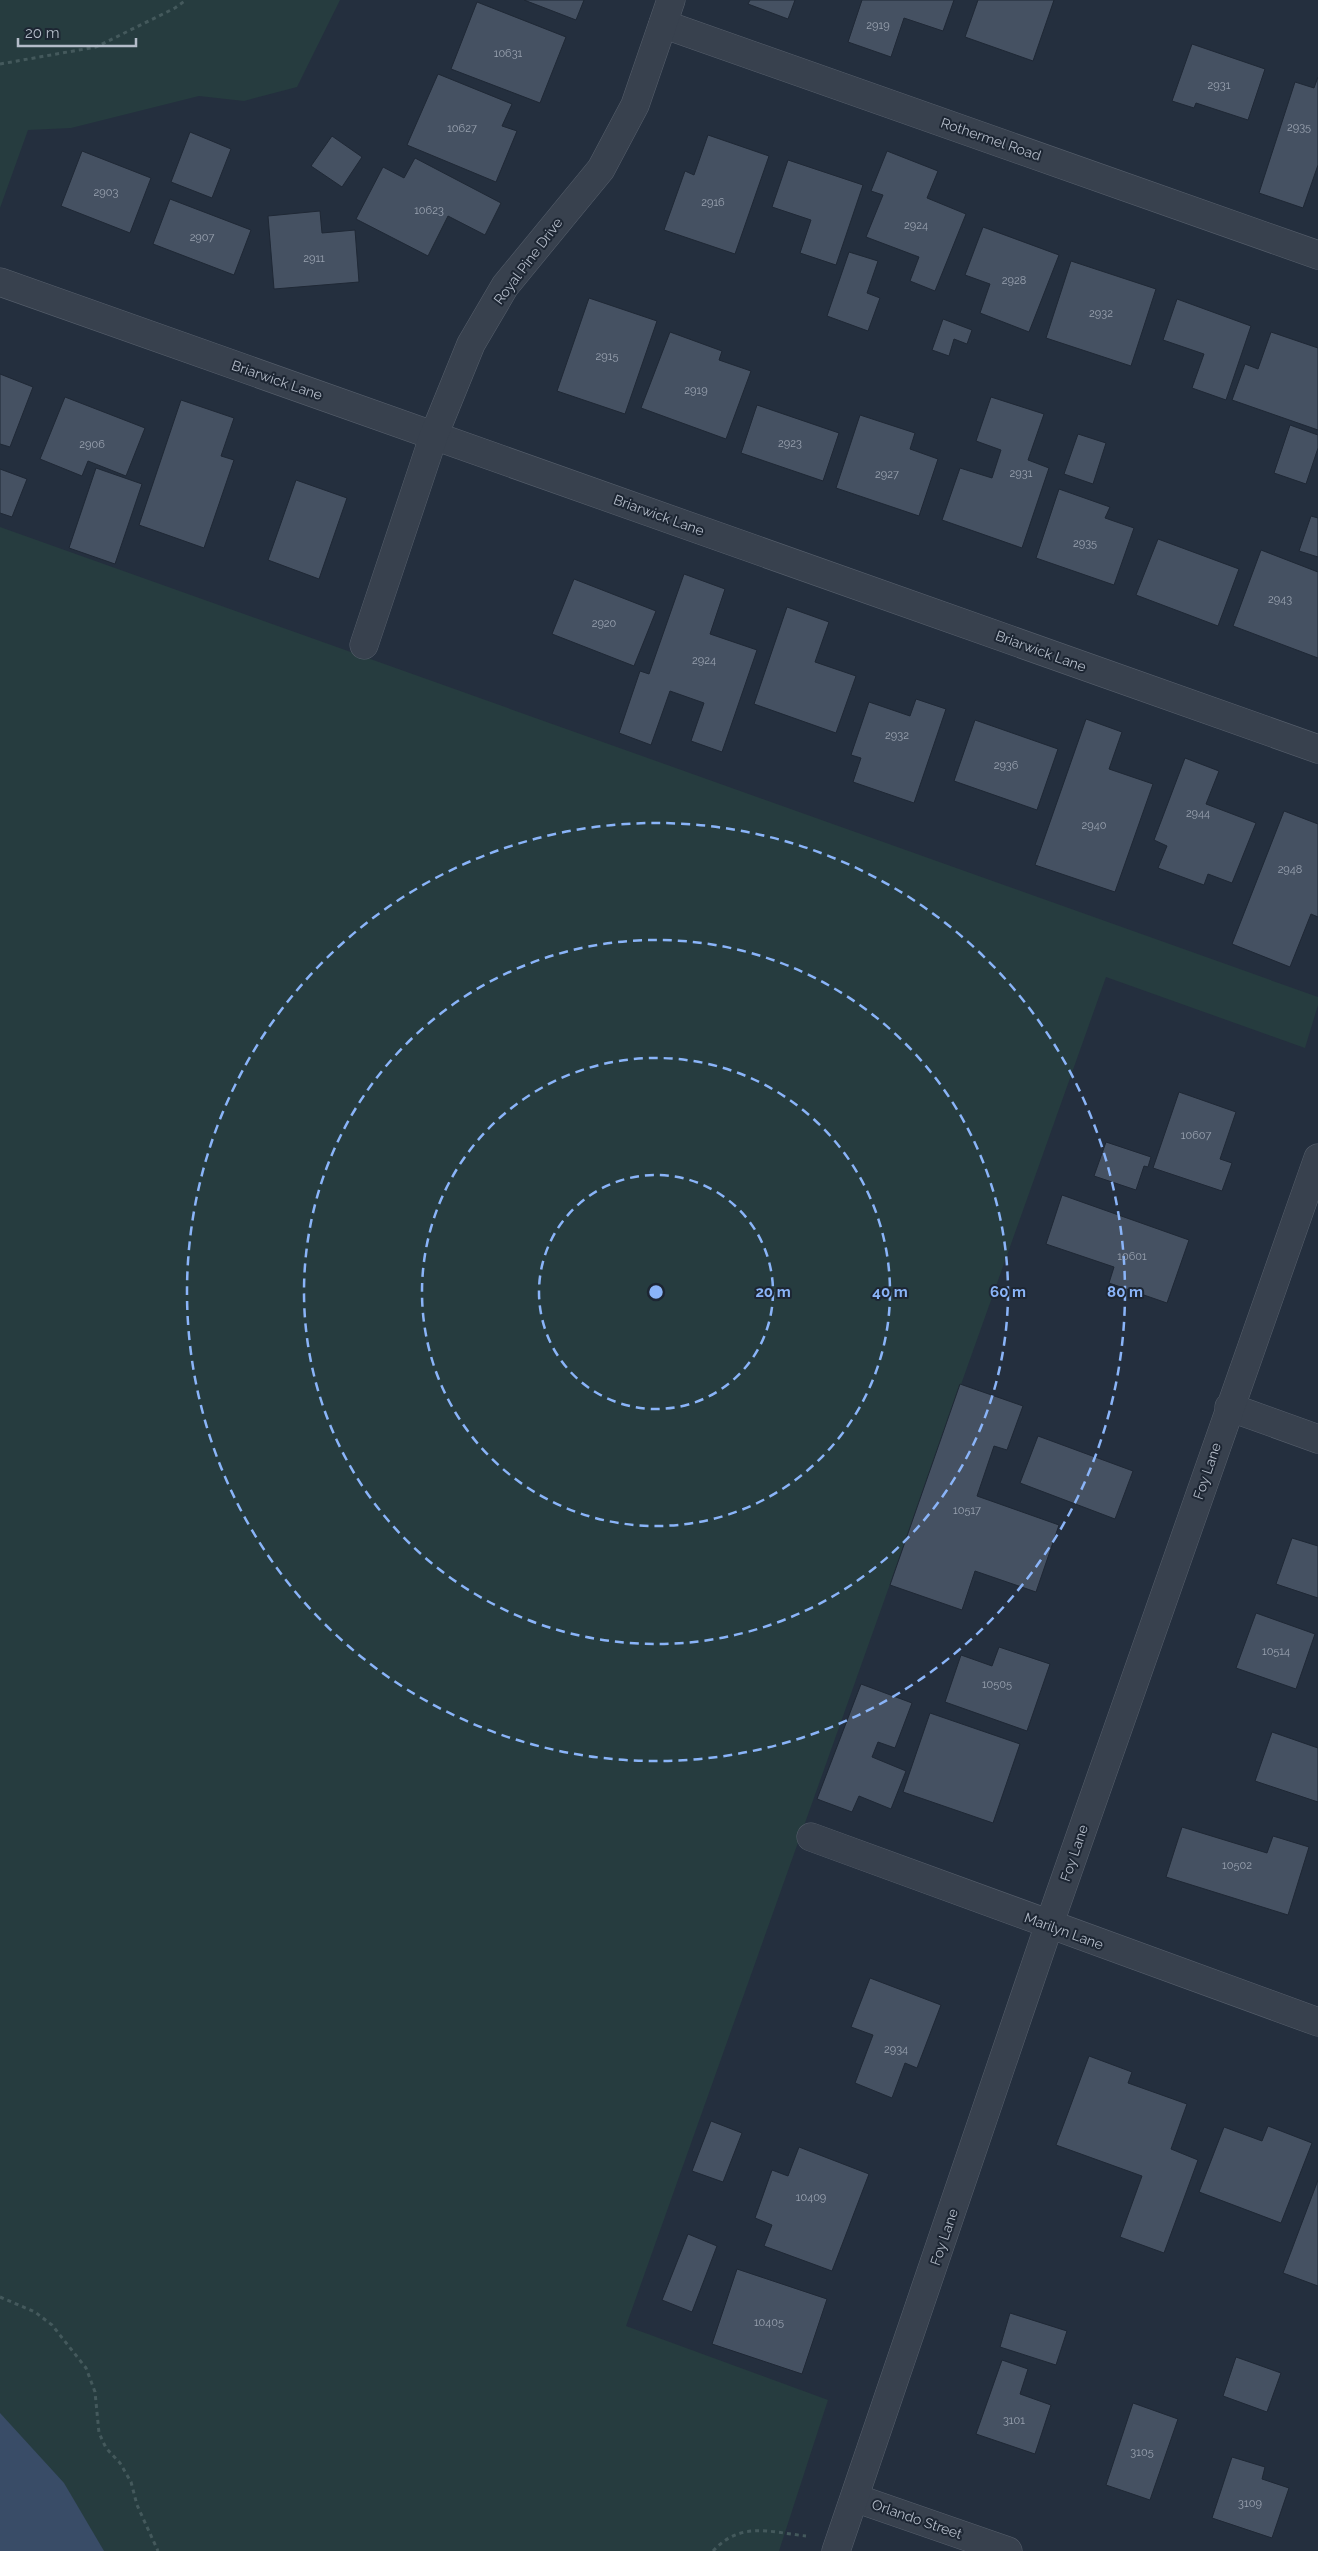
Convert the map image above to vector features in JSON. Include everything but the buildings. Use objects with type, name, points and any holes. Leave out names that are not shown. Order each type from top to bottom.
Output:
[{"type":"street","name":"Rothermel Road","points":[[667,12],[1318,255]]},
{"type":"street","name":"Royal Pine Drive","points":[[364,644],[434,435],[470,344],[505,286],[601,169],[635,105],[667,12]]},
{"type":"street","name":"Briarwick Lane","points":[[0,282],[1318,749]]},
{"type":"street","name":"Foy Lane","points":[[837,2550],[1049,1926],[1229,1407],[1318,1158]]},
{"type":"street","points":[[1229,1407],[1318,1439]]},
{"type":"street","name":"Marilyn Lane","points":[[811,1836],[1049,1926],[1318,2022]]},
{"type":"street","name":"Orlando Street","points":[[855,2498],[1008,2551]]},
{"type":"path","points":[[0,64],[96,46],[175,8],[186,0]]},
{"type":"path","points":[[0,2297],[34,2312],[52,2325],[86,2368],[95,2392],[99,2433],[106,2448],[120,2463],[131,2482],[137,2505],[158,2551]]},
{"type":"path","points":[[713,2551],[724,2539],[740,2532],[758,2531],[806,2536],[837,2550]]},
{"type":"green space","points":[[0,0],[340,0],[297,87],[244,101],[199,96],[71,128],[28,130],[0,208]]},
{"type":"green space","points":[[0,527],[1318,997],[1318,1005],[1305,1048],[1106,977],[626,2326],[828,2400],[779,2551],[0,2551]]},
{"type":"water","points":[[0,2413],[64,2483],[104,2551],[0,2551]]}]
